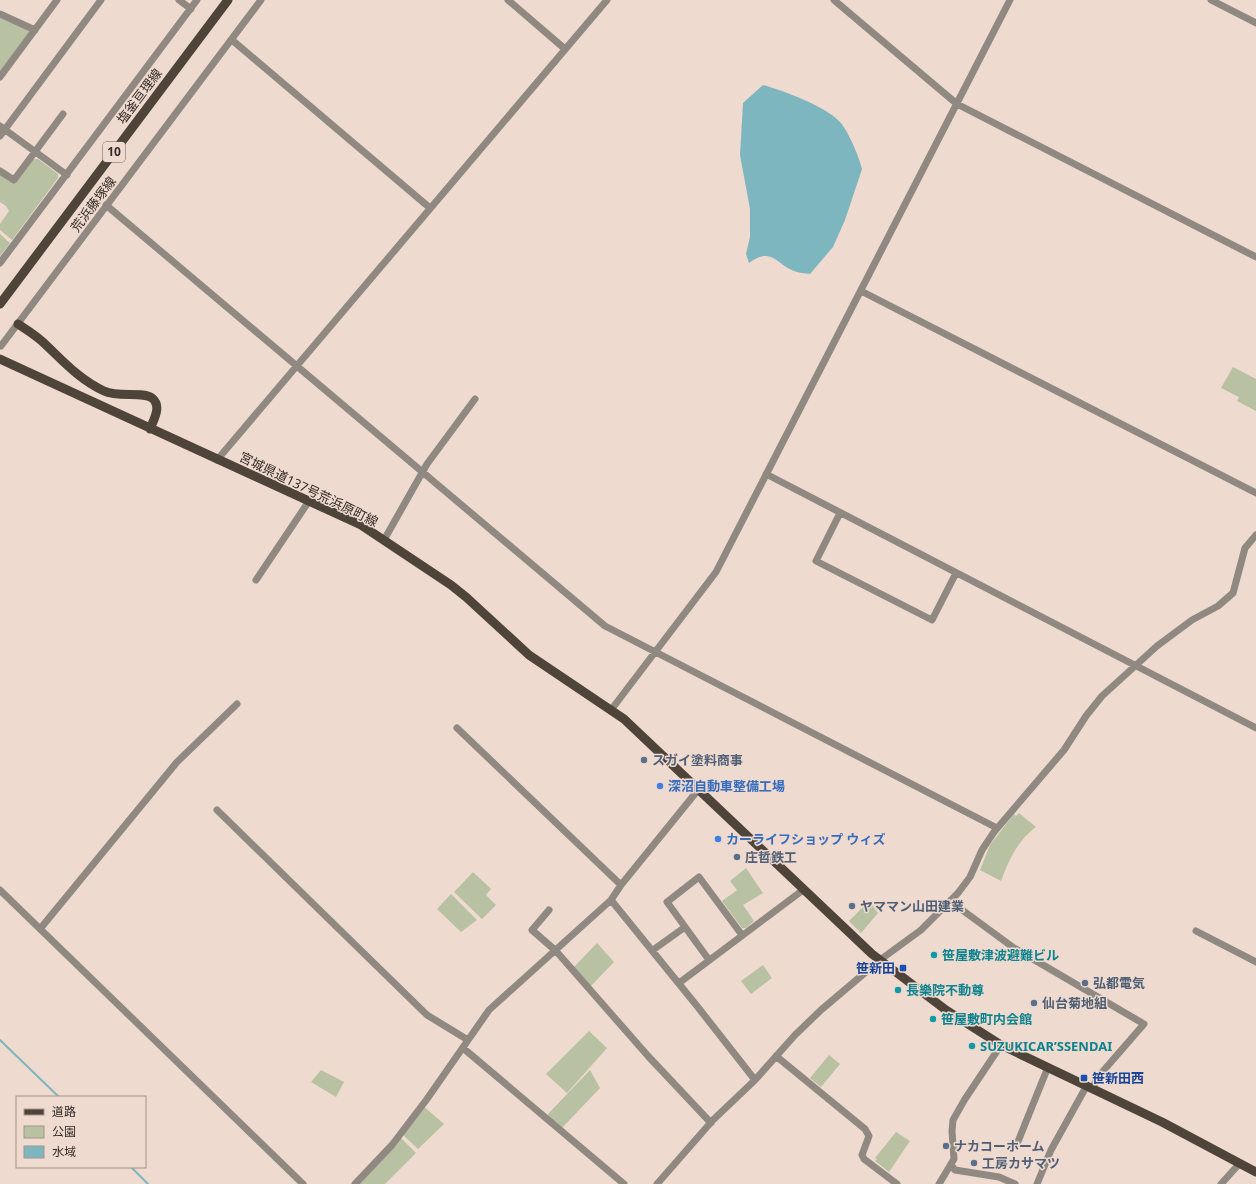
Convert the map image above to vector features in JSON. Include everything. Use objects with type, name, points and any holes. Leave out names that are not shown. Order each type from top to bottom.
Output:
[{"type":"main road","name":"塩釜亘理線","points":[[0,304],[228,0]]},
{"type":"main road","points":[[18,324],[44,343],[75,374],[97,388],[115,395],[144,395],[151,397],[156,403],[157,409],[150,429]]},
{"type":"main road","name":"宮城県道137号荒浜原町線","points":[[0,359],[361,525],[466,597],[529,655],[624,719],[803,890],[880,960],[946,1010],[1001,1045],[1162,1122],[1256,1172]]},
{"type":"street","points":[[0,77],[57,0]]},
{"type":"street","points":[[0,136],[3,127],[102,0]]},
{"type":"street","points":[[179,0],[191,9]]},
{"type":"street","points":[[0,263],[198,0]]},
{"type":"street","name":"荒浜藤塚線","points":[[1,346],[262,0]]},
{"type":"street","points":[[508,0],[565,49]]},
{"type":"street","points":[[217,460],[607,0]]},
{"type":"street","points":[[834,0],[957,104],[1256,257]]},
{"type":"street","points":[[611,710],[716,572],[1010,0]]},
{"type":"street","points":[[1211,0],[1256,23]]},
{"type":"street","points":[[0,14],[35,30]]},
{"type":"street","points":[[232,40],[430,208]]},
{"type":"street","points":[[0,171],[14,180],[63,114]]},
{"type":"street","points":[[3,127],[67,175]]},
{"type":"street","points":[[106,206],[297,365],[605,626],[997,828]]},
{"type":"street","points":[[861,291],[1256,493]]},
{"type":"street","points":[[384,540],[428,463],[475,400]]},
{"type":"street","points":[[766,474],[1256,728]]},
{"type":"street","points":[[256,580],[309,501]]},
{"type":"street","points":[[840,513],[816,561],[932,620],[956,573]]},
{"type":"street","points":[[657,1184],[708,1126],[755,1080],[821,1010],[880,960],[921,930],[950,902],[970,877],[982,850],[997,828],[1064,750],[1102,696],[1134,665],[1157,646],[1192,620],[1218,606],[1232,593],[1245,548],[1256,536]]},
{"type":"street","points":[[40,929],[177,762],[237,704]]},
{"type":"street","points":[[457,728],[621,885]]},
{"type":"street","points":[[355,1184],[392,1145],[427,1099],[481,1020],[494,1005],[556,951],[611,900],[621,885],[698,790]]},
{"type":"street","points":[[217,810],[427,1015],[468,1040]]},
{"type":"street","points":[[709,960],[667,902],[699,877],[742,935]]},
{"type":"street","points":[[0,890],[303,1184]]},
{"type":"street","points":[[679,983],[803,890]]},
{"type":"street","points":[[611,900],[653,950],[755,1080]]},
{"type":"street","points":[[950,902],[1014,948],[1144,1024],[1089,1088],[1054,1145],[1037,1184]]},
{"type":"street","points":[[549,910],[532,930],[556,951],[708,1126]]},
{"type":"street","points":[[653,950],[685,927]]},
{"type":"street","points":[[1196,932],[1256,962]]},
{"type":"street","points":[[939,1184],[954,1159],[952,1132],[954,1120],[965,1099],[1001,1045]]},
{"type":"street","points":[[463,1048],[624,1184]]},
{"type":"street","points":[[776,1056],[865,1129],[869,1136],[862,1155],[864,1159],[897,1184]]},
{"type":"street","points":[[1017,1144],[1046,1072]]},
{"type":"street","points":[[1222,1184],[1240,1163]]},
{"type":"street","points":[[951,1165],[955,1170],[999,1177],[1015,1184]]},
{"type":"green space","points":[[0,16],[30,29],[31,34],[0,75]]},
{"type":"green space","points":[[33,159],[38,159],[58,174],[58,178],[12,240],[0,230],[0,224],[9,211],[6,206],[0,202],[0,173],[15,184]]},
{"type":"green space","points":[[0,234],[10,243],[0,256]]},
{"type":"green space","points":[[1233,367],[1256,379],[1256,411],[1237,401],[1239,397],[1221,388]]},
{"type":"green space","points":[[1019,813],[1036,827],[1029,832],[1014,851],[1001,881],[980,870],[990,845],[1014,814],[1016,816]]},
{"type":"green space","points":[[746,868],[763,893],[743,905],[754,921],[746,928],[742,928],[722,901],[737,890],[730,881]]},
{"type":"green space","points":[[473,872],[491,889],[486,895],[496,905],[482,919],[454,892]]},
{"type":"green space","points":[[451,894],[477,920],[461,932],[437,909]]},
{"type":"green space","points":[[869,901],[878,913],[861,933],[849,921]]},
{"type":"green space","points":[[597,943],[614,962],[590,987],[573,968]]},
{"type":"green space","points":[[763,965],[772,978],[751,994],[741,981]]},
{"type":"green space","points":[[589,1031],[607,1048],[567,1093],[546,1074]]},
{"type":"green space","points":[[829,1055],[840,1064],[821,1087],[810,1078]]},
{"type":"green space","points":[[321,1070],[344,1082],[336,1097],[311,1082]]},
{"type":"green space","points":[[590,1070],[600,1088],[561,1129],[548,1117],[548,1114]]},
{"type":"green space","points":[[422,1105],[444,1124],[418,1149],[401,1133]]},
{"type":"green space","points":[[896,1132],[910,1141],[889,1172],[875,1161],[877,1159],[875,1158]]},
{"type":"green space","points":[[399,1136],[416,1153],[385,1184],[352,1184]]},
{"type":"water","points":[[763,85],[804,100],[834,116],[850,137],[862,169],[845,220],[833,247],[810,274],[794,271],[769,256],[757,258],[749,263],[746,254],[750,237],[750,209],[740,155],[743,103]]},
{"type":"waterway","points":[[0,1040],[58,1096]]},
{"type":"waterway","points":[[132,1168],[148,1184]]},
{"type":"place","name":"スガイ塗料商事","points":[[644,760]]},
{"type":"place","name":"深沼自動車整備工場","points":[[660,786]]},
{"type":"place","name":"カーライフショップ ウィズ","points":[[718,839]]},
{"type":"place","name":"庄哲鉄工","points":[[737,857]]},
{"type":"place","name":"ヤママン山田建業","points":[[852,906]]},
{"type":"place","name":"笹屋敷津波避難ビル","points":[[934,955]]},
{"type":"place","name":"笹新田","points":[[903,968]]},
{"type":"place","name":"弘都電気","points":[[1085,983]]},
{"type":"place","name":"長樂院不動尊","points":[[898,990]]},
{"type":"place","name":"仙台菊地組","points":[[1034,1003]]},
{"type":"place","name":"笹屋敷町内会館","points":[[933,1019]]},
{"type":"place","name":"SUZUKICAR’SSENDAI","points":[[972,1046]]},
{"type":"place","name":"笹新田西","points":[[1084,1078]]},
{"type":"place","name":"ナカコーホーム","points":[[946,1146]]},
{"type":"place","name":"工房カサマツ","points":[[974,1163]]}]
